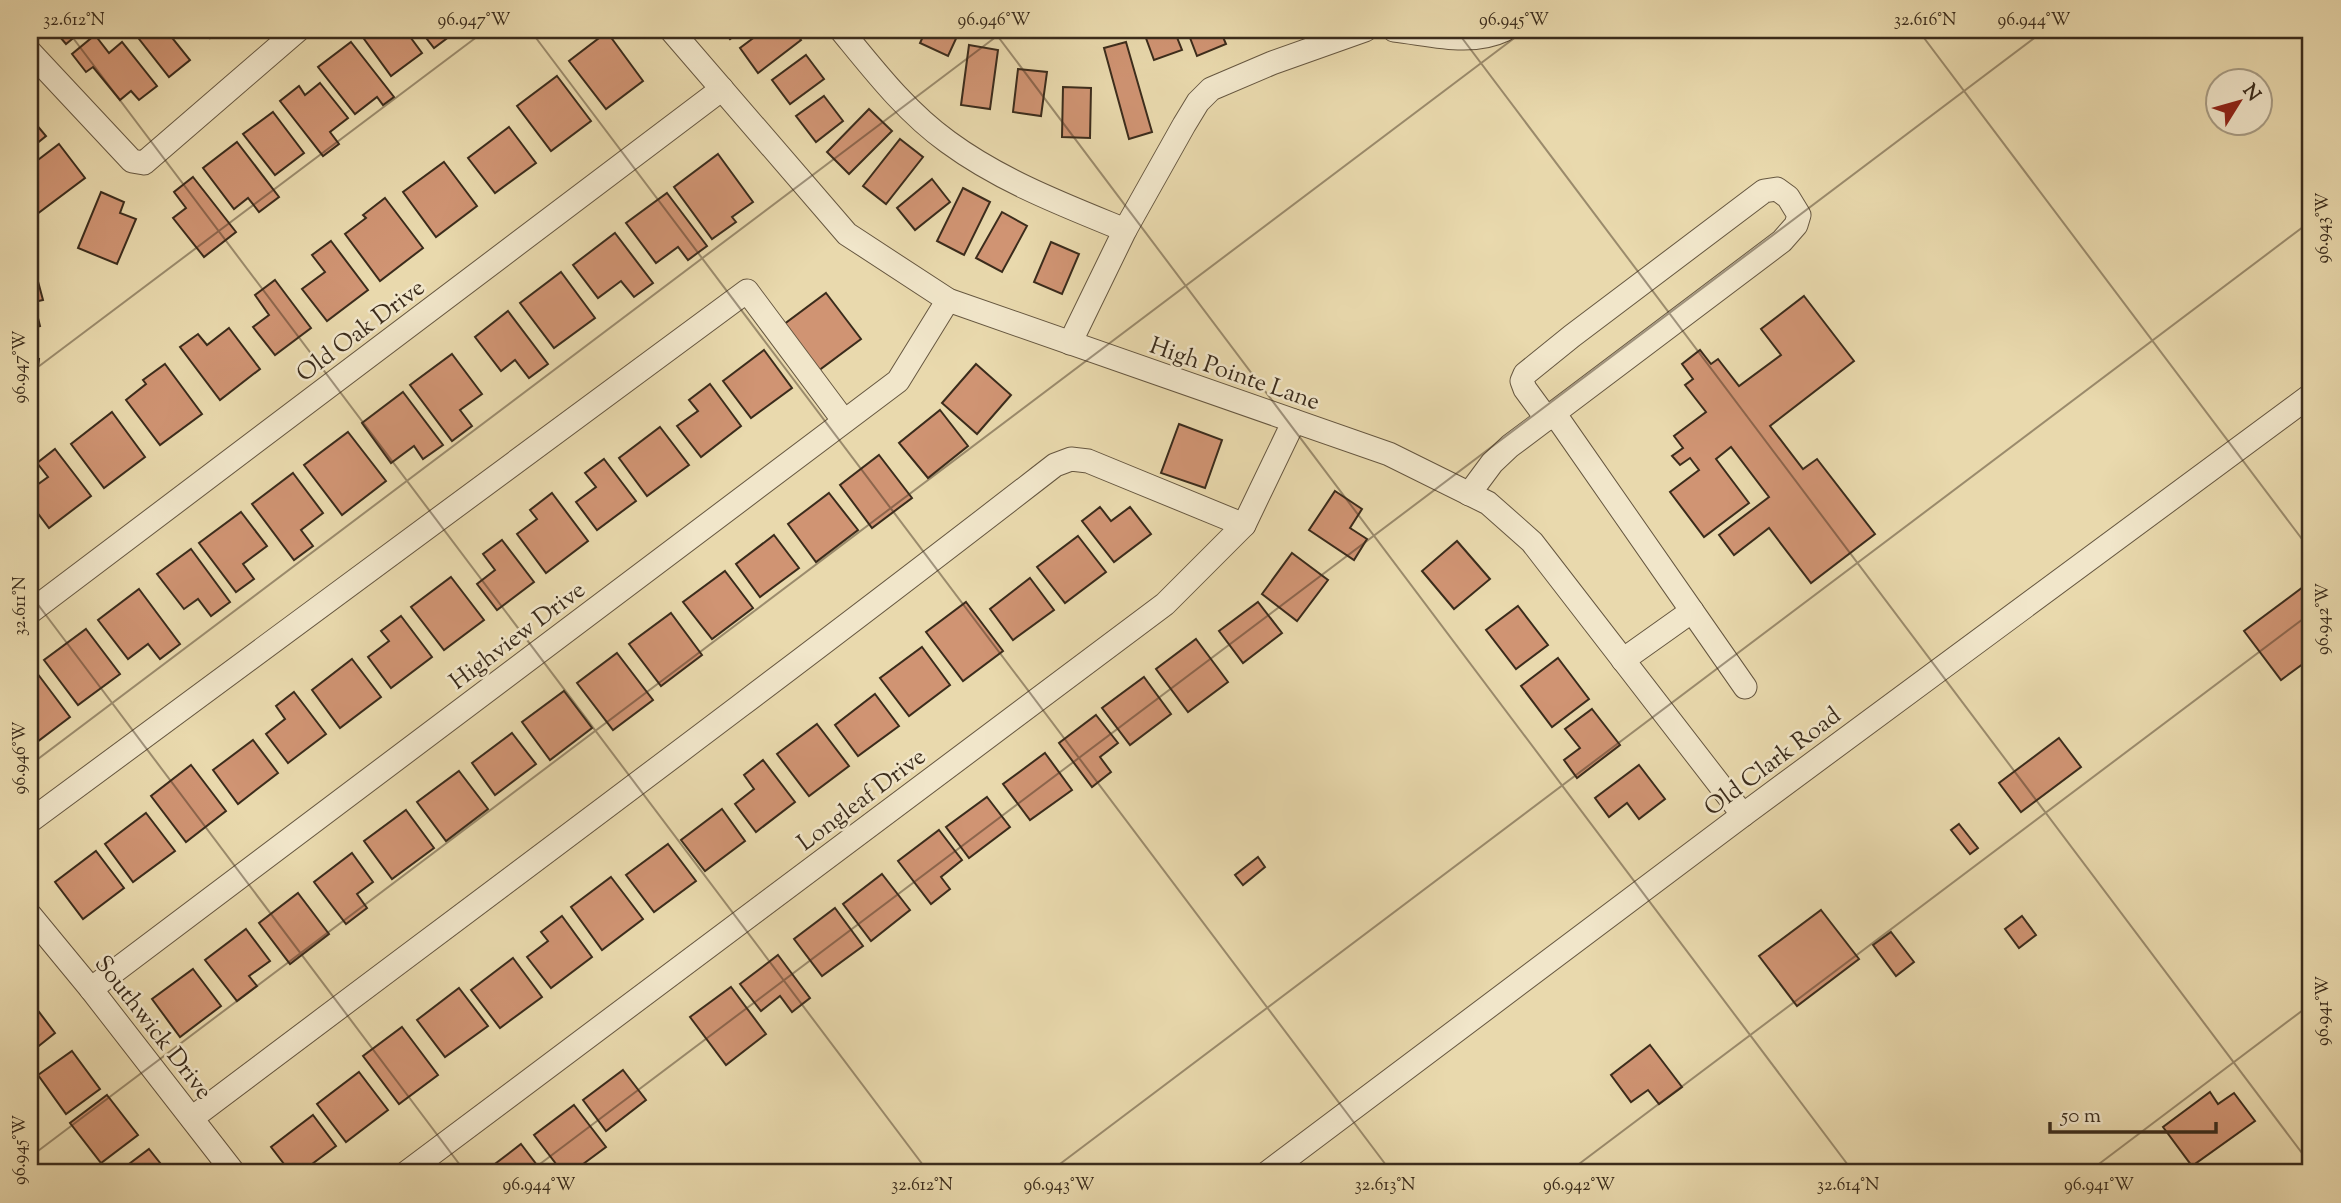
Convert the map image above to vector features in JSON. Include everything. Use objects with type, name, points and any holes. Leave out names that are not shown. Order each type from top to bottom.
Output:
[{"type":"street","points":[[30,52],[132,161],[144,163],[298,30]]},
{"type":"street","name":"High Pointe Lane","points":[[671,30],[847,234],[948,300],[1389,454],[1489,503],[1532,542],[1742,815]]},
{"type":"street","points":[[841,30],[886,83],[923,122],[948,143],[1007,178],[1125,230]]},
{"type":"street","points":[[1070,343],[1125,230],[1184,125],[1211,89],[1272,63],[1365,30]]},
{"type":"street","points":[[1394,30],[1468,39],[1493,35],[1504,30]]},
{"type":"street","name":"Old Oak Drive","points":[[30,612],[722,89]]},
{"type":"street","points":[[1469,494],[1492,463],[1510,446],[1550,416],[1782,241],[1796,225],[1799,215],[1788,197],[1777,189],[1764,191],[1572,336],[1525,374],[1522,381],[1525,389],[1550,416],[1745,687]]},
{"type":"street","points":[[30,821],[747,291],[844,421]]},
{"type":"street","name":"Highview Drive","points":[[91,989],[898,381],[948,300]]},
{"type":"street","name":"Old Clark Road","points":[[1268,1173],[1742,815],[2311,395]]},
{"type":"street","name":"Longleaf Drive","points":[[407,1173],[1164,604],[1244,525],[1294,421]]},
{"type":"street","points":[[192,1118],[792,668],[1055,465],[1071,459],[1088,461],[1244,525]]},
{"type":"street","points":[[1623,660],[1692,611]]},
{"type":"street","name":"Southwick Drive","points":[[30,915],[234,1173]]},
{"type":"building","points":[[54,30],[83,30],[66,44]]},
{"type":"building","points":[[132,30],[186,30],[173,39],[190,60],[169,77]]},
{"type":"building","points":[[204,30],[221,30],[210,38]]},
{"type":"building","points":[[405,30],[422,53],[391,76],[359,32]]},
{"type":"building","points":[[420,30],[458,30],[434,48]]},
{"type":"building","points":[[723,30],[742,30],[730,39]]},
{"type":"building","points":[[764,30],[793,30],[801,40],[758,73],[740,48]]},
{"type":"building","points":[[926,30],[960,30],[948,56],[920,43]]},
{"type":"building","points":[[1143,30],[1174,30],[1182,50],[1154,60]]},
{"type":"building","points":[[1187,30],[1220,30],[1226,44],[1197,56]]},
{"type":"building","points":[[607,32],[643,81],[606,109],[569,61]]},
{"type":"building","points":[[95,35],[109,53],[122,42],[157,86],[139,100],[131,91],[120,100],[93,67],[86,72],[72,54]]},
{"type":"building","points":[[351,42],[394,97],[383,105],[377,97],[355,114],[318,67]]},
{"type":"building","points":[[1126,42],[1152,132],[1129,139],[1104,48]]},
{"type":"building","points":[[969,45],[998,50],[990,109],[961,105]]},
{"type":"building","points":[[806,55],[824,79],[790,104],[772,80]]},
{"type":"building","points":[[1018,69],[1047,72],[1041,116],[1013,112]]},
{"type":"building","points":[[557,76],[591,121],[551,151],[517,106]]},
{"type":"building","points":[[320,83],[348,118],[330,132],[339,144],[323,156],[280,101],[299,86],[305,95]]},
{"type":"building","points":[[1063,87],[1091,88],[1090,138],[1062,137]]},
{"type":"building","points":[[824,96],[843,121],[816,142],[796,116]]},
{"type":"building","points":[[869,109],[892,131],[849,174],[827,152]]},
{"type":"building","points":[[273,112],[304,153],[275,175],[243,134]]},
{"type":"building","points":[[30,117],[46,136],[30,149]]},
{"type":"building","points":[[509,127],[536,163],[495,193],[468,158]]},
{"type":"building","points":[[900,139],[923,157],[886,204],[863,186]]},
{"type":"building","points":[[237,142],[279,197],[259,212],[248,198],[234,209],[203,168]]},
{"type":"building","points":[[59,144],[85,178],[33,217],[30,213],[30,166]]},
{"type":"building","points":[[718,154],[753,202],[732,217],[736,222],[712,239],[674,187]]},
{"type":"building","points":[[444,162],[477,206],[436,237],[403,192]]},
{"type":"building","points":[[193,177],[236,232],[204,257],[173,218],[186,208],[174,192]]},
{"type":"building","points":[[932,179],[950,202],[915,230],[897,208]]},
{"type":"building","points":[[963,188],[990,202],[964,255],[937,241]]},
{"type":"building","points":[[101,192],[124,202],[120,213],[136,219],[117,264],[78,248]]},
{"type":"building","points":[[667,193],[707,246],[688,260],[678,247],[656,263],[626,223]]},
{"type":"building","points":[[385,198],[423,248],[380,281],[345,234],[366,218],[363,215]]},
{"type":"building","points":[[1002,212],[1027,226],[1002,272],[976,258]]},
{"type":"building","points":[[615,233],[653,283],[634,297],[621,281],[598,298],[573,265]]},
{"type":"building","points":[[331,241],[368,290],[327,321],[302,289],[325,272],[312,255]]},
{"type":"building","points":[[1051,242],[1079,254],[1062,294],[1034,282]]},
{"type":"building","points":[[561,272],[595,318],[554,348],[520,303]]},
{"type":"building","points":[[36,274],[43,300],[34,302],[40,326],[30,329],[30,275]]},
{"type":"building","points":[[275,280],[311,328],[275,355],[253,327],[269,315],[255,295]]},
{"type":"building","points":[[826,293],[861,339],[818,371],[783,325]]},
{"type":"building","points":[[1804,296],[1854,361],[1770,426],[1803,469],[1817,459],[1875,534],[1811,583],[1769,528],[1734,555],[1719,535],[1769,497],[1731,447],[1716,459],[1749,503],[1704,537],[1670,492],[1699,470],[1690,458],[1680,465],[1672,456],[1683,448],[1674,436],[1706,412],[1685,385],[1693,379],[1682,364],[1700,350],[1711,364],[1718,359],[1739,386],[1781,355],[1761,329]]},
{"type":"building","points":[[508,311],[548,364],[529,378],[515,360],[501,371],[475,337]]},
{"type":"building","points":[[229,328],[260,369],[220,400],[180,347],[198,334],[207,345]]},
{"type":"building","points":[[764,350],[792,388],[751,418],[723,381]]},
{"type":"building","points":[[452,354],[482,394],[460,410],[472,426],[452,441],[410,385]]},
{"type":"building","points":[[30,358],[39,359],[36,383],[30,383]]},
{"type":"building","points":[[165,364],[202,414],[160,445],[126,400],[146,384],[143,380]]},
{"type":"building","points":[[976,364],[1011,395],[977,434],[942,403]]},
{"type":"building","points":[[710,384],[741,426],[701,457],[677,426],[698,411],[689,400]]},
{"type":"building","points":[[403,392],[443,445],[423,459],[414,446],[391,463],[362,423]]},
{"type":"building","points":[[940,410],[968,446],[928,478],[899,443]]},
{"type":"building","points":[[112,412],[145,457],[104,488],[71,444]]},
{"type":"building","points":[[1179,424],[1222,440],[1205,488],[1161,473]]},
{"type":"building","points":[[660,427],[689,465],[647,496],[619,458]]},
{"type":"building","points":[[348,432],[386,481],[342,515],[304,465]]},
{"type":"building","points":[[55,449],[91,496],[49,528],[30,503],[30,490],[48,477],[37,463]]},
{"type":"building","points":[[879,455],[912,498],[872,528],[840,485]]},
{"type":"building","points":[[604,459],[636,501],[597,530],[576,502],[596,487],[585,473]]},
{"type":"building","points":[[293,473],[323,513],[301,530],[313,546],[294,560],[252,504]]},
{"type":"building","points":[[1335,491],[1362,509],[1350,528],[1367,539],[1354,560],[1309,530]]},
{"type":"building","points":[[552,493],[588,541],[546,573],[517,534],[537,519],[530,510]]},
{"type":"building","points":[[829,493],[858,530],[816,562],[788,524]]},
{"type":"building","points":[[1100,507],[1111,521],[1130,507],[1151,534],[1114,562],[1082,521]]},
{"type":"building","points":[[241,512],[267,546],[243,564],[254,579],[236,592],[199,543]]},
{"type":"building","points":[[774,535],[799,568],[760,597],[736,564]]},
{"type":"building","points":[[1078,536],[1106,572],[1065,603],[1037,567]]},
{"type":"building","points":[[502,540],[534,582],[497,610],[477,584],[495,570],[483,554]]},
{"type":"building","points":[[1457,541],[1490,579],[1454,609],[1422,571]]},
{"type":"building","points":[[191,549],[230,602],[211,616],[198,599],[184,609],[157,574]]},
{"type":"building","points":[[1292,553],[1328,580],[1297,621],[1262,594]]},
{"type":"building","points":[[725,571],[753,608],[712,639],[683,602]]},
{"type":"building","points":[[451,577],[484,620],[444,650],[411,607]]},
{"type":"building","points":[[1030,578],[1054,610],[1013,640],[990,609]]},
{"type":"building","points":[[2311,581],[2311,658],[2281,680],[2244,631]]},
{"type":"building","points":[[139,589],[180,644],[160,659],[148,644],[128,659],[98,620]]},
{"type":"building","points":[[966,602],[1003,651],[963,681],[926,632]]},
{"type":"building","points":[[1258,602],[1282,633],[1243,663],[1219,631]]},
{"type":"building","points":[[1518,606],[1548,645],[1516,669],[1486,630]]},
{"type":"building","points":[[671,613],[702,655],[661,686],[629,644]]},
{"type":"building","points":[[401,616],[432,657],[391,688],[368,657],[389,641],[381,631]]},
{"type":"building","points":[[86,629],[120,674],[78,705],[44,660]]},
{"type":"building","points":[[1196,639],[1228,682],[1188,712],[1156,669]]},
{"type":"building","points":[[922,647],[950,685],[909,716],[880,678]]},
{"type":"building","points":[[617,653],[653,700],[613,730],[577,683]]},
{"type":"building","points":[[1558,658],[1589,699],[1552,727],[1521,686]]},
{"type":"building","points":[[352,659],[381,697],[340,728],[312,690]]},
{"type":"building","points":[[34,669],[70,717],[33,745],[30,741],[30,672]]},
{"type":"building","points":[[1144,677],[1171,714],[1130,745],[1102,708]]},
{"type":"building","points":[[564,691],[592,728],[550,760],[522,722]]},
{"type":"building","points":[[294,692],[326,734],[288,763],[266,734],[285,719],[276,706]]},
{"type":"building","points":[[875,694],[899,726],[858,756],[835,725]]},
{"type":"building","points":[[1592,709],[1620,745],[1577,778],[1564,760],[1580,748],[1565,729]]},
{"type":"building","points":[[1096,715],[1118,743],[1100,757],[1111,772],[1092,787],[1059,743]]},
{"type":"building","points":[[817,724],[849,766],[809,796],[777,754]]},
{"type":"building","points":[[512,733],[536,764],[495,795],[472,763]]},
{"type":"building","points":[[2059,738],[2081,767],[2021,812],[1999,783]]},
{"type":"building","points":[[253,740],[278,773],[238,804],[213,770]]},
{"type":"building","points":[[1045,753],[1072,790],[1030,820],[1003,784]]},
{"type":"building","points":[[763,760],[795,802],[756,832],[735,804],[754,789],[744,775]]},
{"type":"building","points":[[191,765],[226,811],[186,842],[151,796]]},
{"type":"building","points":[[1639,765],[1665,799],[1639,819],[1627,803],[1609,817],[1595,798]]},
{"type":"building","points":[[459,771],[488,809],[446,841],[417,802]]},
{"type":"building","points":[[987,797],[1010,827],[969,858],[946,827]]},
{"type":"building","points":[[722,809],[745,841],[705,871],[681,840]]},
{"type":"building","points":[[406,810],[434,848],[392,879],[364,841]]},
{"type":"building","points":[[146,813],[175,851],[133,882],[105,844]]},
{"type":"building","points":[[1959,824],[1978,848],[1970,854],[1951,830]]},
{"type":"building","points":[[939,830],[962,860],[941,877],[950,889],[931,904],[898,861]]},
{"type":"building","points":[[668,844],[696,881],[654,912],[626,875]]},
{"type":"building","points":[[96,851],[124,888],[83,919],[55,882]]},
{"type":"building","points":[[352,853],[373,882],[357,894],[367,908],[346,924],[314,882]]},
{"type":"building","points":[[1258,857],[1265,867],[1243,885],[1235,875]]},
{"type":"building","points":[[882,874],[910,910],[871,941],[843,904]]},
{"type":"building","points":[[611,877],[643,919],[602,950],[571,907]]},
{"type":"building","points":[[298,893],[329,934],[290,964],[259,923]]},
{"type":"building","points":[[835,908],[863,946],[822,976],[794,939]]},
{"type":"building","points":[[1821,910],[1859,959],[1797,1006],[1759,956]]},
{"type":"building","points":[[562,916],[592,957],[551,988],[527,957],[548,941],[541,932]]},
{"type":"building","points":[[2022,916],[2036,935],[2019,948],[2005,929]]},
{"type":"building","points":[[246,929],[270,961],[249,976],[257,986],[237,1001],[205,960]]},
{"type":"building","points":[[1891,932],[1914,962],[1896,976],[1873,945]]},
{"type":"building","points":[[778,955],[810,998],[792,1012],[780,996],[761,1011],[740,984]]},
{"type":"building","points":[[513,958],[542,997],[500,1028],[471,990]]},
{"type":"building","points":[[193,969],[221,1006],[180,1037],[152,999]]},
{"type":"building","points":[[731,987],[766,1034],[726,1065],[690,1017]]},
{"type":"building","points":[[459,988],[488,1026],[445,1057],[417,1020]]},
{"type":"building","points":[[30,1000],[55,1033],[30,1053]]},
{"type":"building","points":[[402,1027],[438,1075],[399,1104],[363,1056]]},
{"type":"building","points":[[1650,1045],[1682,1087],[1659,1104],[1648,1090],[1631,1102],[1611,1075]]},
{"type":"building","points":[[72,1051],[100,1089],[66,1114],[38,1075]]},
{"type":"building","points":[[623,1070],[646,1100],[606,1131],[583,1100]]},
{"type":"building","points":[[359,1072],[388,1110],[346,1142],[317,1104]]},
{"type":"building","points":[[2210,1092],[2218,1104],[2234,1093],[2255,1121],[2192,1166],[2163,1127]]},
{"type":"building","points":[[107,1095],[138,1135],[101,1163],[70,1123]]},
{"type":"building","points":[[574,1105],[606,1147],[571,1173],[563,1173],[534,1135]]},
{"type":"building","points":[[313,1115],[336,1146],[300,1173],[291,1173],[271,1147]]},
{"type":"building","points":[[521,1144],[543,1173],[483,1173]]},
{"type":"building","points":[[149,1149],[168,1173],[117,1173]]}]
